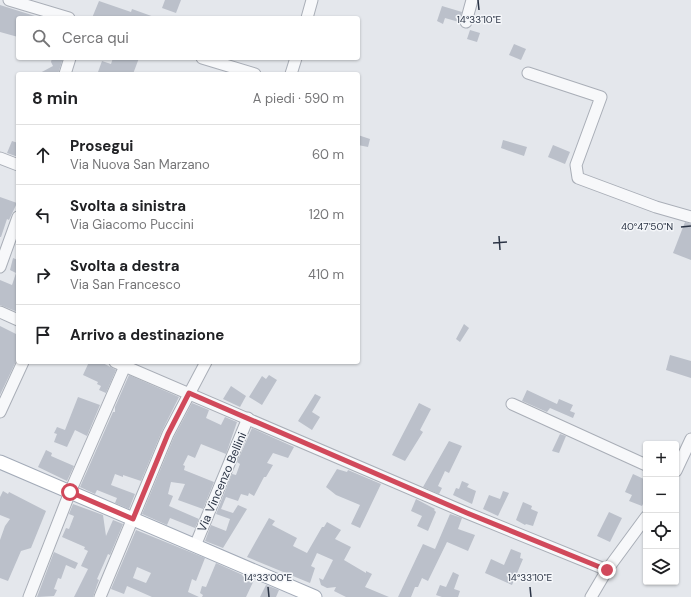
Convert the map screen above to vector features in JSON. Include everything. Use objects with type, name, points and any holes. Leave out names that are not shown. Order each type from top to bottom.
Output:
[{"type":"main road","points":[[0,462],[315,597]]},
{"type":"street","points":[[9,0],[62,16]]},
{"type":"street","points":[[308,16],[312,0]]},
{"type":"street","points":[[466,22],[472,0]]},
{"type":"street","points":[[66,72],[69,60]]},
{"type":"street","points":[[209,60],[248,72]]},
{"type":"street","points":[[292,72],[295,60]]},
{"type":"street","points":[[528,73],[601,97],[576,164],[578,178],[656,207],[691,217]]},
{"type":"street","points":[[0,158],[16,164]]},
{"type":"street","points":[[0,267],[16,223]]},
{"type":"street","points":[[0,312],[16,319]]},
{"type":"street","points":[[0,412],[22,364]]},
{"type":"street","points":[[29,597],[120,364],[467,513],[607,570]]},
{"type":"street","points":[[100,597],[168,434],[205,364]]},
{"type":"street","points":[[512,404],[643,464]]},
{"type":"street","name":"Via Vincenzo Bellini","points":[[195,546],[248,418]]},
{"type":"street","points":[[679,465],[691,439]]},
{"type":"street","points":[[591,597],[607,570],[643,521]]},
{"type":"building","points":[[165,0],[181,0],[176,13],[162,8]]},
{"type":"building","points":[[99,1],[131,12],[132,9],[151,16],[93,16]]},
{"type":"building","points":[[0,5],[35,16],[16,16],[16,36],[0,32]]},
{"type":"building","points":[[442,6],[462,12],[459,22],[445,18],[443,24],[437,21]]},
{"type":"building","points":[[470,30],[480,33],[477,42],[467,39]]},
{"type":"building","points":[[514,44],[526,49],[521,60],[509,55]]},
{"type":"building","points":[[52,60],[62,60],[59,72],[42,72],[53,66]]},
{"type":"building","points":[[112,60],[138,60],[134,72],[98,72],[102,61],[111,64]]},
{"type":"building","points":[[360,136],[370,139],[368,147],[360,145]]},
{"type":"building","points":[[503,140],[527,147],[524,156],[501,148]]},
{"type":"building","points":[[12,141],[16,142],[16,156],[7,153]]},
{"type":"building","points":[[553,145],[570,152],[565,164],[548,157]]},
{"type":"building","points":[[0,197],[16,203],[16,205],[9,220],[7,219],[0,237]]},
{"type":"building","points":[[685,222],[691,224],[691,260],[673,253]]},
{"type":"building","points":[[13,258],[16,259],[16,273],[10,270]]},
{"type":"building","points":[[16,273],[16,311],[0,305],[0,280],[12,285]]},
{"type":"building","points":[[464,324],[469,328],[460,342],[456,339]]},
{"type":"building","points":[[0,326],[16,334],[16,361],[0,395]]},
{"type":"building","points":[[670,355],[691,361],[691,378],[666,370]]},
{"type":"building","points":[[88,364],[105,364],[116,370],[106,393],[99,390],[101,386],[97,384],[98,382],[83,375]]},
{"type":"building","points":[[129,375],[179,397],[162,431],[141,481],[115,474],[111,485],[135,494],[129,509],[115,503],[117,498],[97,490],[95,494],[80,487],[113,412],[115,412],[115,407]]},
{"type":"building","points":[[269,375],[277,380],[262,405],[249,397],[262,376],[266,379]]},
{"type":"building","points":[[231,386],[246,396],[240,407],[223,399]]},
{"type":"building","points":[[527,390],[557,404],[559,399],[573,405],[570,411],[575,413],[573,418],[550,408],[547,412],[522,401]]},
{"type":"building","points":[[315,394],[321,397],[312,412],[320,417],[312,430],[298,421]]},
{"type":"building","points":[[78,397],[100,405],[87,436],[75,430],[67,447],[54,442],[57,434],[54,433],[57,427],[65,430]]},
{"type":"building","points":[[192,403],[209,410],[206,418],[221,425],[225,417],[237,422],[226,454],[201,444],[195,458],[188,455],[183,465],[185,466],[184,470],[214,482],[203,509],[178,500],[185,484],[171,482],[168,494],[173,496],[169,506],[199,519],[195,528],[170,518],[167,525],[142,514],[174,437]]},
{"type":"building","points":[[419,403],[431,409],[420,430],[423,432],[405,461],[392,455]]},
{"type":"building","points":[[252,428],[294,447],[288,458],[273,453],[267,463],[273,465],[266,477],[264,477],[254,496],[249,493],[248,496],[241,494],[238,501],[226,497],[221,509],[233,513],[238,505],[247,509],[223,548],[205,541],[211,525],[226,531],[230,519],[216,514],[232,474],[236,475],[240,464],[237,462]]},
{"type":"building","points":[[560,434],[566,436],[559,453],[552,451]]},
{"type":"building","points":[[449,441],[462,446],[449,473],[445,471],[438,486],[442,488],[439,494],[423,487]]},
{"type":"building","points":[[46,450],[52,453],[51,456],[74,466],[67,481],[38,467]]},
{"type":"building","points":[[337,469],[347,472],[348,470],[381,484],[360,528],[351,524],[360,505],[336,495],[326,487]]},
{"type":"building","points":[[633,474],[643,479],[642,506],[629,501],[632,495],[625,492]]},
{"type":"building","points":[[462,481],[469,484],[467,487],[476,491],[472,504],[453,495],[456,488],[459,489]]},
{"type":"building","points":[[3,491],[8,494],[9,492],[46,511],[31,548],[21,551],[8,581],[0,578],[0,540],[5,526],[10,519],[0,515],[0,497]]},
{"type":"building","points":[[503,491],[509,493],[498,516],[483,509],[489,495],[500,499]]},
{"type":"building","points":[[416,499],[435,509],[434,510],[436,512],[428,531],[417,526],[422,516],[411,511]]},
{"type":"building","points":[[523,502],[532,506],[531,509],[538,512],[533,526],[525,525],[516,520]]},
{"type":"building","points":[[73,504],[103,515],[106,536],[113,520],[123,524],[110,555],[108,554],[97,579],[99,580],[93,597],[74,597],[88,569],[81,566],[88,551],[84,549],[85,547],[62,537],[66,528],[69,529],[74,516],[69,514]]},
{"type":"building","points":[[609,512],[622,518],[610,542],[597,536]]},
{"type":"building","points":[[450,514],[462,518],[458,529],[475,535],[468,551],[447,542],[428,581],[422,578],[418,587],[415,587],[411,597],[398,597],[423,544],[435,549]]},
{"type":"building","points":[[269,518],[275,521],[272,525],[297,538],[293,546],[307,553],[322,527],[324,527],[327,522],[341,530],[335,539],[351,547],[344,560],[366,573],[366,571],[372,574],[365,587],[389,597],[346,597],[334,591],[336,587],[327,588],[321,585],[319,578],[323,580],[333,560],[317,553],[311,566],[315,568],[310,583],[247,557]]},
{"type":"building","points":[[136,530],[205,558],[196,581],[192,579],[188,592],[199,597],[152,597],[127,586],[124,594],[111,589]],"holes":[[[137,567],[151,573],[146,583],[133,578]]]},
{"type":"building","points":[[511,549],[521,553],[520,558],[523,559],[512,585],[485,573],[491,559],[504,565]]},
{"type":"building","points":[[54,552],[78,563],[75,569],[66,565],[61,579],[58,578],[54,589],[57,590],[54,596],[37,597]]},
{"type":"building","points":[[216,563],[254,580],[246,597],[202,597],[203,595],[200,593],[202,586],[206,587]]},
{"type":"building","points":[[453,572],[459,575],[454,589],[460,591],[458,597],[442,597],[436,595],[440,585],[446,587]]},
{"type":"building","points":[[266,585],[279,590],[276,597],[260,597]]},
{"type":"route","points":[[70,492],[133,519],[168,434],[189,393],[467,513],[607,570]]}]
